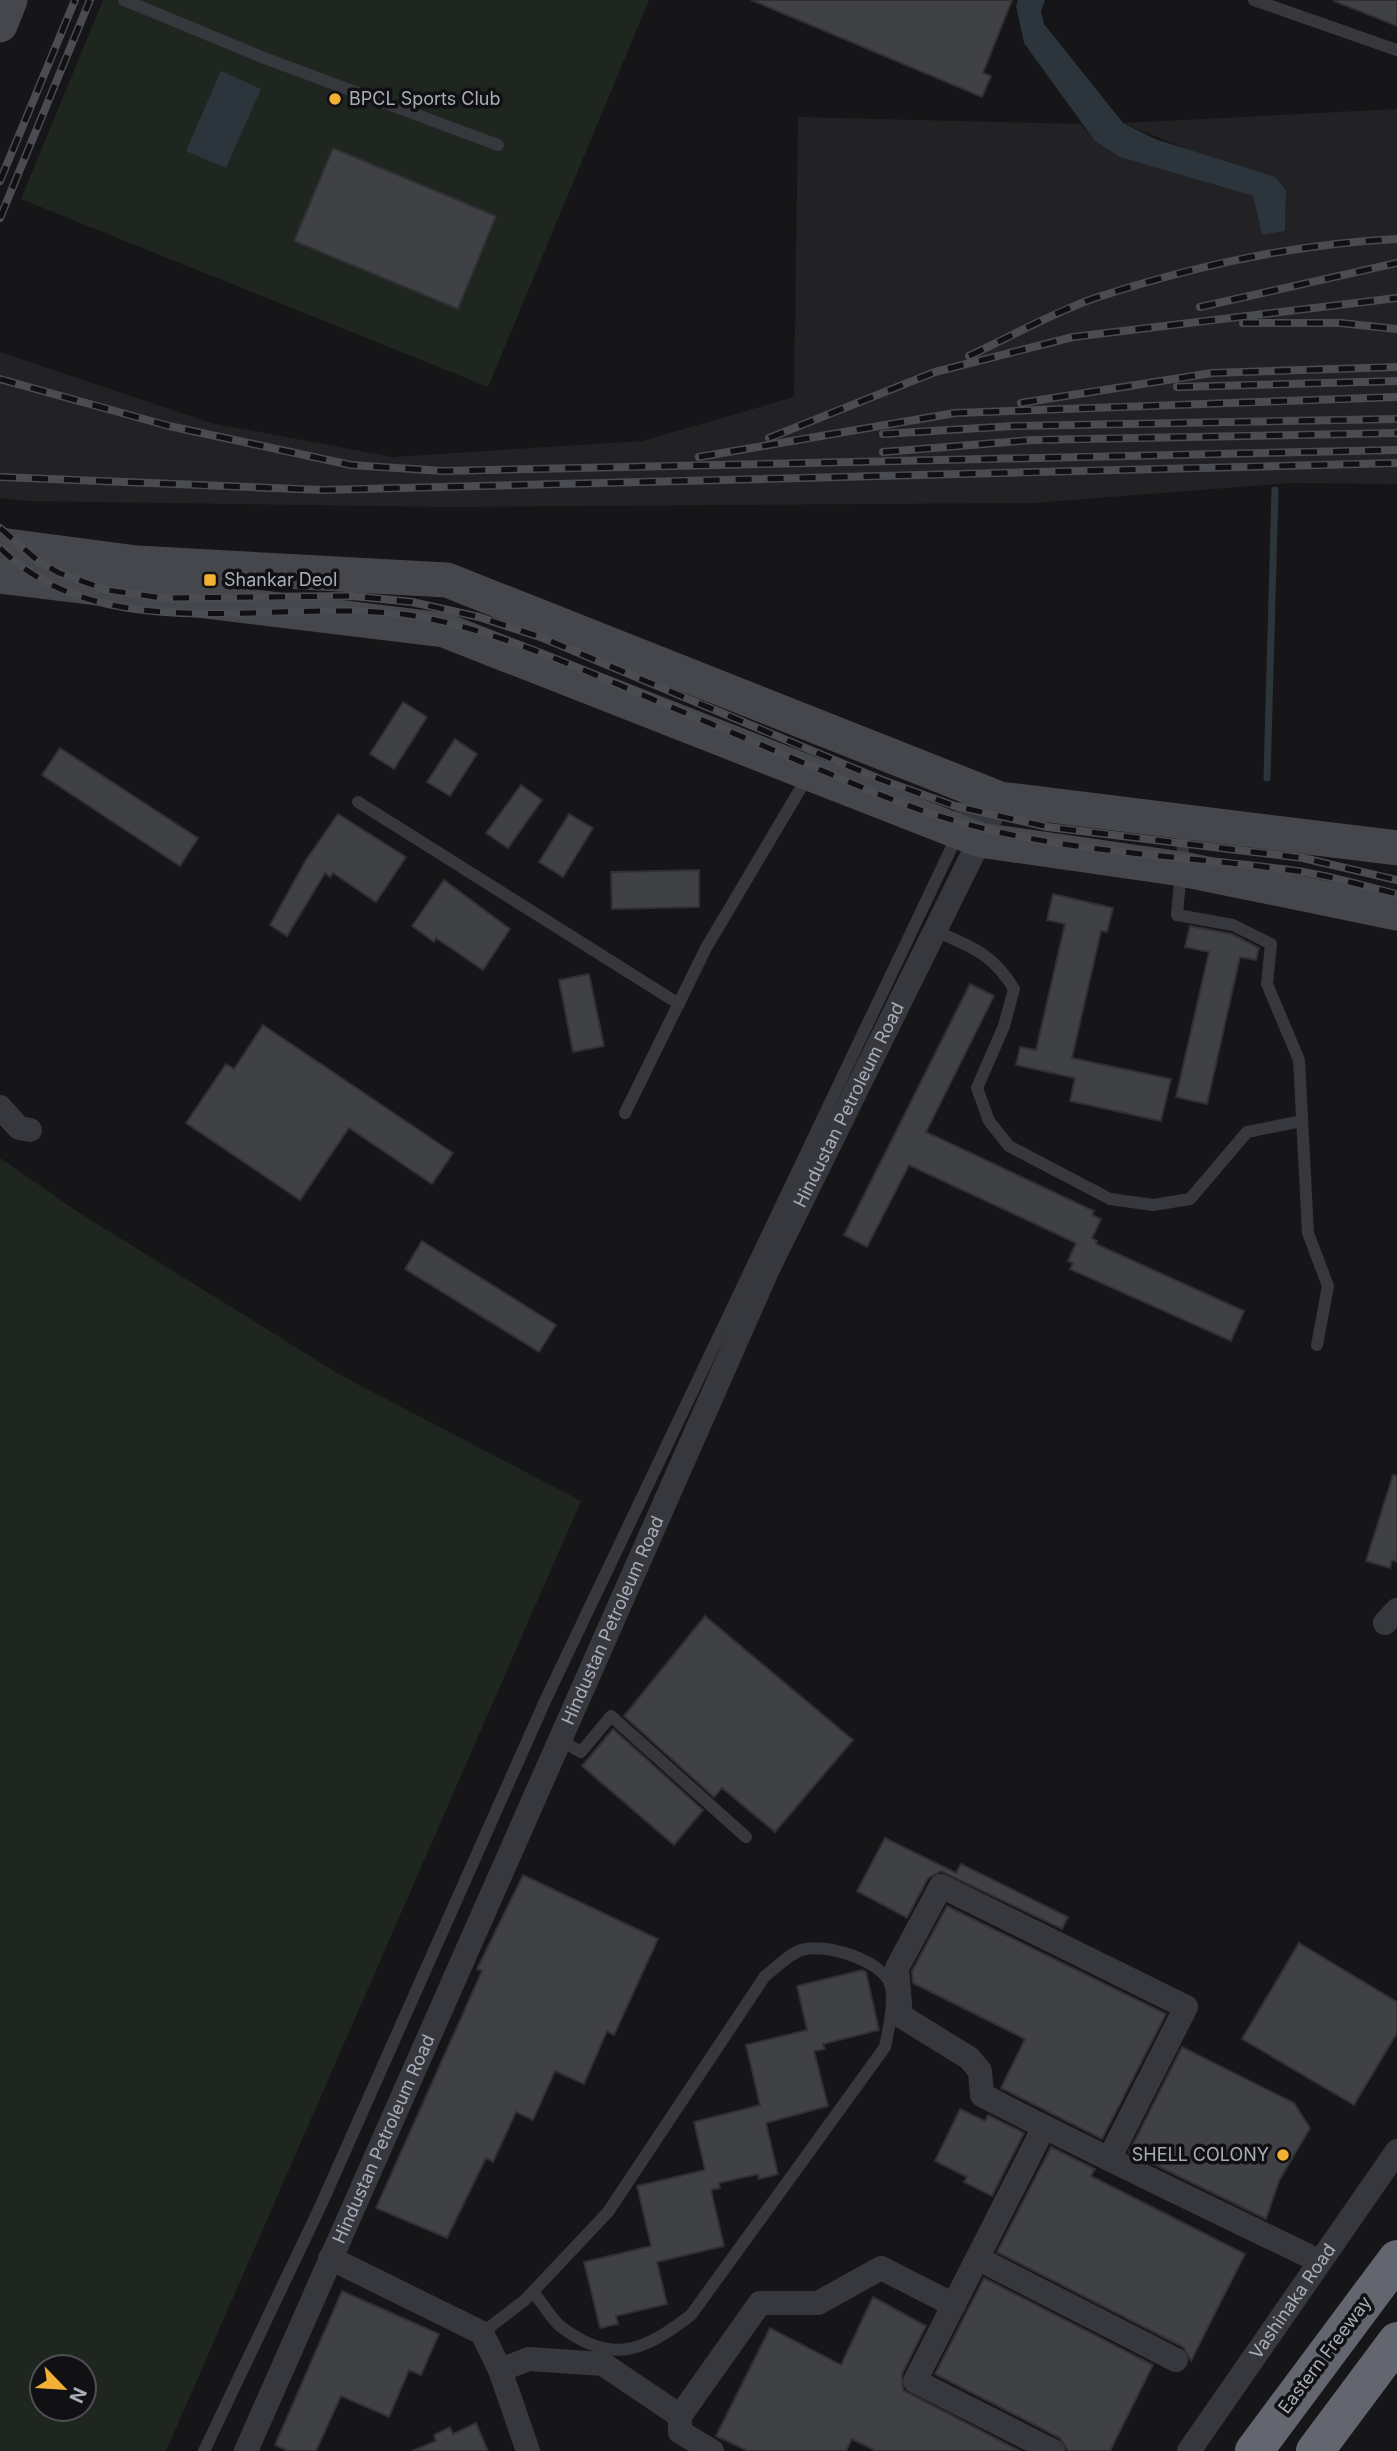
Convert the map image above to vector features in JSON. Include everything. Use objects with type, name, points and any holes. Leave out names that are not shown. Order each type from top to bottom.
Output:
[{"type":"highway","name":"Eastern Freeway","points":[[1254,2451],[1397,2259]]},
{"type":"highway","points":[[1315,2451],[1397,2341]]},
{"type":"main road","points":[[0,25],[10,0]]},
{"type":"main road","points":[[0,545],[137,563],[447,580],[989,795],[1185,824],[1397,848]]},
{"type":"main road","points":[[0,576],[443,631],[969,836],[1182,869],[1397,913]]},
{"type":"street","name":"Hindustan Petroleum Road","points":[[246,2451],[768,1269],[935,931],[969,836],[989,795]]},
{"type":"street","points":[[0,1107],[19,1128],[30,1129]]},
{"type":"street","points":[[1109,2159],[1186,2007],[941,1886],[897,1968],[901,2016],[969,2058],[980,2071],[982,2095],[1109,2159],[1320,2261]]},
{"type":"street","points":[[1044,2127],[915,2381],[1053,2451]]},
{"type":"street","name":"Vashinaka Road","points":[[1189,2451],[1397,2151]]},
{"type":"street","points":[[330,2258],[482,2333],[500,2370],[528,2451]]},
{"type":"street","points":[[979,2259],[1177,2360]]},
{"type":"street","points":[[712,2451],[680,2432],[680,2416],[760,2303],[817,2303],[881,2268],[954,2305]]},
{"type":"street","points":[[500,2370],[529,2359],[603,2364],[680,2416]]},
{"type":"lane","points":[[124,0],[267,59],[498,145]]},
{"type":"lane","points":[[1254,0],[1397,50]]},
{"type":"lane","points":[[625,1114],[706,948],[810,773]]},
{"type":"lane","points":[[358,802],[679,1004]]},
{"type":"lane","points":[[1185,824],[1177,915],[1233,925],[1270,944],[1268,984],[1299,1060],[1308,1233],[1328,1286],[1317,1345]]},
{"type":"lane","points":[[204,2451],[321,2205],[545,1701],[969,836]]},
{"type":"lane","points":[[935,931],[982,951],[1002,970],[1014,989],[1004,1026],[977,1088],[989,1121],[1009,1146],[1110,1199],[1153,1205],[1190,1199],[1247,1132],[1303,1121]]},
{"type":"lane","points":[[559,1740],[581,1752],[611,1716],[746,1837]]},
{"type":"lane","points":[[482,2333],[533,2292],[608,2213],[765,1976],[801,1950],[854,1955],[885,1975],[890,1985],[891,2010],[885,2047],[691,2315],[658,2341],[632,2350],[591,2346],[558,2325],[533,2292]]},
{"type":"shaded area","name":"BPCL Sports Club","points":[[103,0],[649,0],[488,387],[21,199]]},
{"type":"shaded area","points":[[1018,0],[1045,0],[1041,11],[1044,24],[1123,123],[1155,139],[1275,177],[1286,190],[1285,231],[1262,235],[1253,196],[1120,157],[1095,141],[1024,43],[1016,6]]},
{"type":"shaded area","points":[[221,71],[261,89],[226,168],[186,151]]},
{"type":"shaded area","points":[[1397,109],[1397,484],[1290,483],[1033,503],[447,507],[26,501],[0,498],[0,352],[211,423],[393,457],[642,441],[794,397],[798,117],[1081,124],[1095,141],[1121,157],[1253,196],[1262,235],[1285,231],[1286,190],[1123,123]]},
{"type":"shaded area","points":[[0,1158],[78,1212],[342,1376],[581,1501],[166,2451],[0,2451]]},
{"type":"building","points":[[751,0],[1012,0],[983,73],[991,76],[982,97]]},
{"type":"building","points":[[1397,0],[1397,26],[1334,1]]},
{"type":"building","points":[[333,148],[496,216],[458,309],[294,241]]},
{"type":"building","points":[[403,702],[427,717],[394,769],[370,754]]},
{"type":"building","points":[[455,739],[477,754],[450,796],[427,782]]},
{"type":"building","points":[[60,748],[198,838],[180,866],[42,775]]},
{"type":"building","points":[[521,785],[542,800],[508,848],[486,833]]},
{"type":"building","points":[[338,814],[406,857],[376,902],[333,873],[330,877],[325,873],[287,936],[270,925],[306,860]]},
{"type":"building","points":[[569,814],[593,828],[563,877],[539,862]]},
{"type":"building","points":[[699,870],[699,907],[612,909],[611,872]]},
{"type":"building","points":[[444,880],[510,929],[483,970],[436,938],[434,942],[412,926]]},
{"type":"building","points":[[1053,894],[1113,908],[1107,932],[1101,931],[1072,1058],[1171,1079],[1161,1121],[1070,1101],[1075,1078],[1016,1065],[1020,1047],[1036,1050],[1065,924],[1047,920]]},
{"type":"building","points":[[1190,926],[1232,934],[1259,948],[1256,960],[1240,957],[1207,1104],[1176,1097],[1209,952],[1185,947]]},
{"type":"building","points":[[589,974],[604,1046],[573,1052],[559,980]]},
{"type":"building","points":[[970,984],[994,996],[926,1132],[1094,1211],[1092,1215],[1101,1219],[1092,1238],[1097,1241],[1096,1244],[1244,1311],[1231,1341],[1070,1269],[1073,1263],[1068,1261],[1076,1243],[909,1165],[867,1247],[844,1235]]},
{"type":"building","points":[[263,1025],[453,1153],[432,1184],[349,1128],[300,1200],[186,1123],[226,1064],[234,1069]]},
{"type":"building","points":[[422,1241],[556,1325],[539,1352],[405,1269]]},
{"type":"building","points":[[1393,1475],[1397,1476],[1397,1562],[1392,1560],[1390,1568],[1366,1561]]},
{"type":"building","points":[[705,1616],[853,1740],[775,1832],[722,1788],[714,1797],[624,1716]]},
{"type":"building","points":[[613,1729],[703,1810],[674,1845],[582,1766]]},
{"type":"building","points":[[885,1838],[956,1873],[961,1864],[1068,1917],[1062,1929],[941,1871],[928,1878],[907,1918],[857,1891]]},
{"type":"building","points":[[523,1875],[658,1939],[614,2035],[607,2031],[584,2084],[555,2071],[533,2120],[516,2112],[493,2162],[486,2158],[447,2238],[376,2208],[482,1971],[477,1969]]},
{"type":"building","points":[[947,1906],[1166,2014],[1102,2139],[1001,2088],[1025,2039],[913,1983],[912,1971]]},
{"type":"building","points":[[1299,1943],[1397,2002],[1397,2033],[1354,2105],[1242,2039]]},
{"type":"building","points":[[862,1970],[866,1972],[879,2030],[823,2044],[825,2049],[814,2051],[828,2106],[766,2123],[778,2174],[759,2179],[758,2174],[719,2183],[720,2188],[711,2190],[724,2246],[657,2262],[667,2304],[616,2316],[618,2324],[600,2328],[584,2262],[651,2246],[637,2186],[705,2170],[694,2122],[760,2105],[746,2045],[807,2030],[797,1986]]},
{"type":"building","points":[[1182,2047],[1294,2103],[1310,2128],[1279,2181],[1266,2219],[1129,2152]]},
{"type":"building","points":[[960,2109],[985,2121],[988,2115],[1024,2133],[992,2196],[964,2182],[967,2177],[935,2161]]},
{"type":"building","points":[[1051,2147],[1095,2169],[1091,2176],[1245,2254],[1191,2361],[1183,2347],[997,2252]]},
{"type":"building","points":[[984,2278],[1153,2365],[1110,2451],[1068,2451],[1060,2438],[935,2374]]},
{"type":"building","points":[[342,2291],[439,2334],[421,2375],[409,2370],[389,2417],[341,2396],[316,2451],[288,2451],[275,2445]]},
{"type":"building","points":[[873,2297],[926,2326],[902,2374],[903,2390],[1020,2451],[876,2451],[852,2439],[846,2451],[748,2451],[716,2436],[770,2328],[841,2365]]},
{"type":"building","points":[[476,2423],[488,2451],[412,2451],[436,2441],[434,2435],[450,2427],[453,2434]]},
{"type":"waterway","points":[[1267,778],[1275,490]]},
{"type":"railway","points":[[0,181],[75,0]]},
{"type":"railway","points":[[0,218],[90,0]]},
{"type":"railway","points":[[969,356],[1079,304],[1132,286],[1282,251],[1397,239]]},
{"type":"railway","points":[[1200,307],[1397,263]]},
{"type":"railway","points":[[769,438],[935,372],[1073,337],[1397,298]]},
{"type":"railway","points":[[1243,323],[1341,323],[1397,329]]},
{"type":"railway","points":[[1021,403],[1212,373],[1397,367]]},
{"type":"railway","points":[[0,379],[169,426],[351,465],[443,471],[1397,450]]},
{"type":"railway","points":[[1177,387],[1397,381]]},
{"type":"railway","points":[[699,457],[955,413],[1397,397]]},
{"type":"railway","points":[[883,434],[1014,426],[1397,419]]},
{"type":"railway","points":[[883,452],[1033,440],[1397,433]]},
{"type":"railway","points":[[0,477],[322,490],[1397,463]]},
{"type":"railway","points":[[0,528],[38,561],[59,573],[107,590],[163,598],[353,596],[412,602],[479,617],[543,638],[882,780],[955,806],[1048,827],[1303,858],[1397,880]]},
{"type":"railway","points":[[0,548],[42,580],[89,599],[140,610],[194,613],[358,611],[409,615],[461,626],[561,661],[895,800],[991,830],[1122,852],[1297,871],[1397,894]]},
{"type":"place","name":"BPCL Sports Club","points":[[335,99]]},
{"type":"place","name":"Shankar Deol","points":[[210,580]]},
{"type":"place","name":"SHELL COLONY","points":[[1283,2155]]}]
